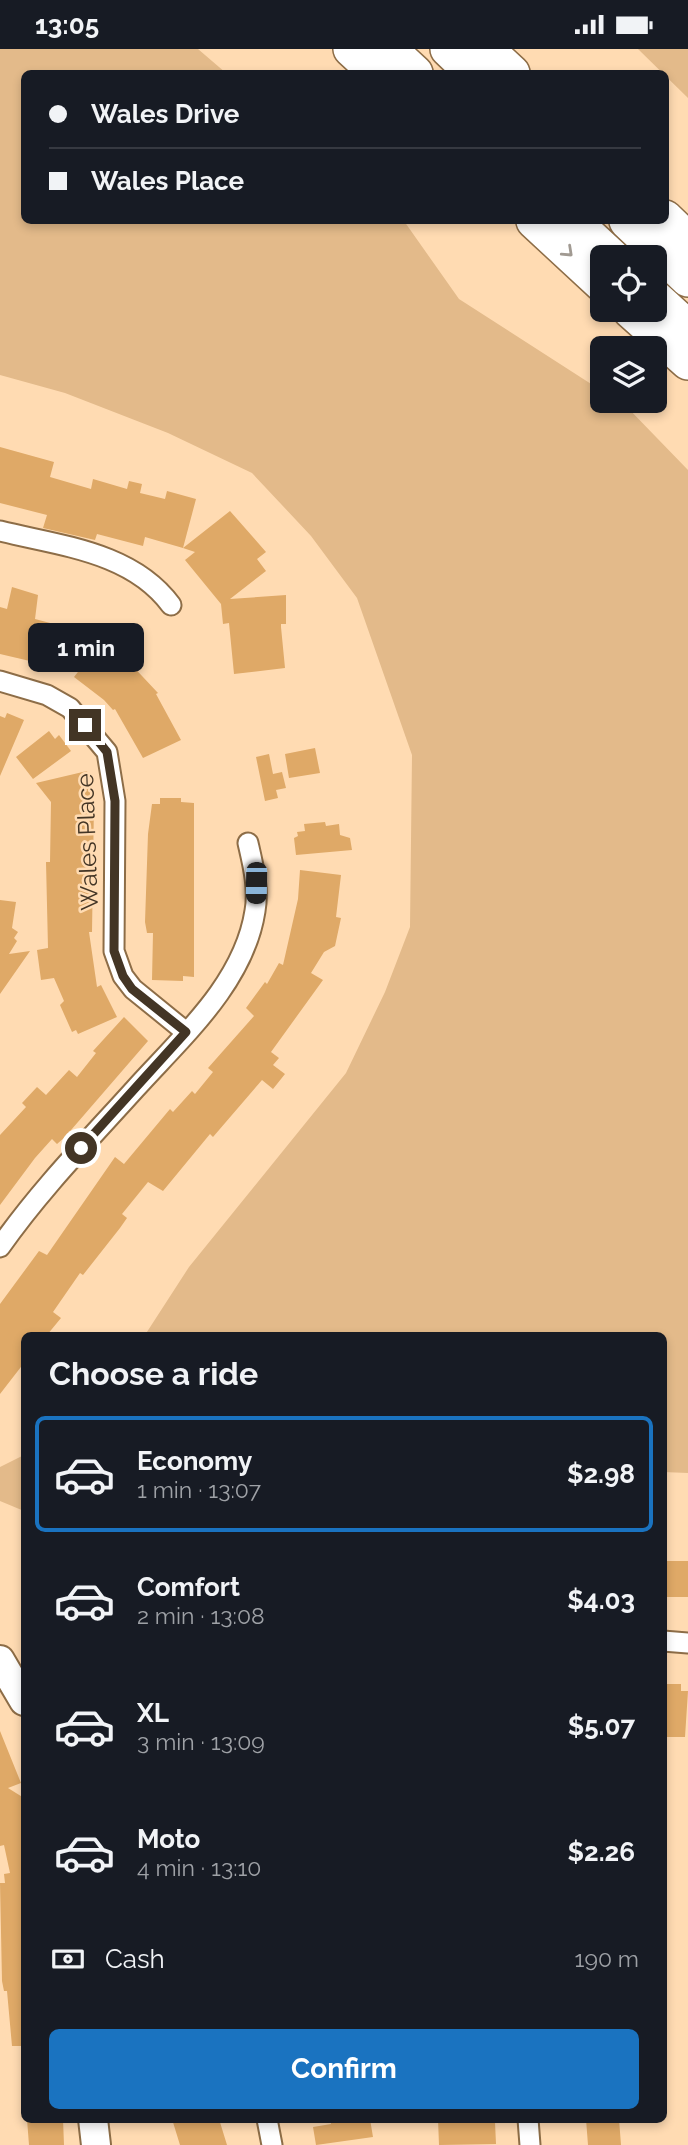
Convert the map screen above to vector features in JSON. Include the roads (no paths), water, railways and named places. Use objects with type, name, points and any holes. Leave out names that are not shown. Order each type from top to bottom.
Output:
[{"type":"highway","points":[[351,49],[374,70]]},
{"type":"highway","points":[[389,49],[412,70]]},
{"type":"highway","points":[[447,49],[470,70]]},
{"type":"highway","points":[[486,49],[509,70]]},
{"type":"highway","points":[[669,222],[688,240]]},
{"type":"highway","points":[[537,224],[590,272]]},
{"type":"highway","points":[[576,224],[599,245]]},
{"type":"highway","points":[[630,224],[688,279]]},
{"type":"highway","points":[[667,309],[688,328]]},
{"type":"highway","points":[[643,322],[688,362]]},
{"type":"street","points":[[0,531],[114,560],[142,574],[157,586],[171,605]]},
{"type":"street","name":"Wales Place","points":[[0,681],[47,695],[70,708],[107,752],[115,801],[114,951],[123,976],[132,989],[186,1032]]},
{"type":"street","points":[[0,1247],[29,1206],[186,1032],[228,981],[249,934],[256,910],[256,883],[248,843]]},
{"type":"street","points":[[667,1641],[688,1643]]},
{"type":"street","points":[[0,1660],[21,1696]]},
{"type":"street","points":[[93,2123],[96,2145]]},
{"type":"street","points":[[268,2123],[272,2145]]},
{"type":"street","points":[[528,2123],[530,2145]]}]
